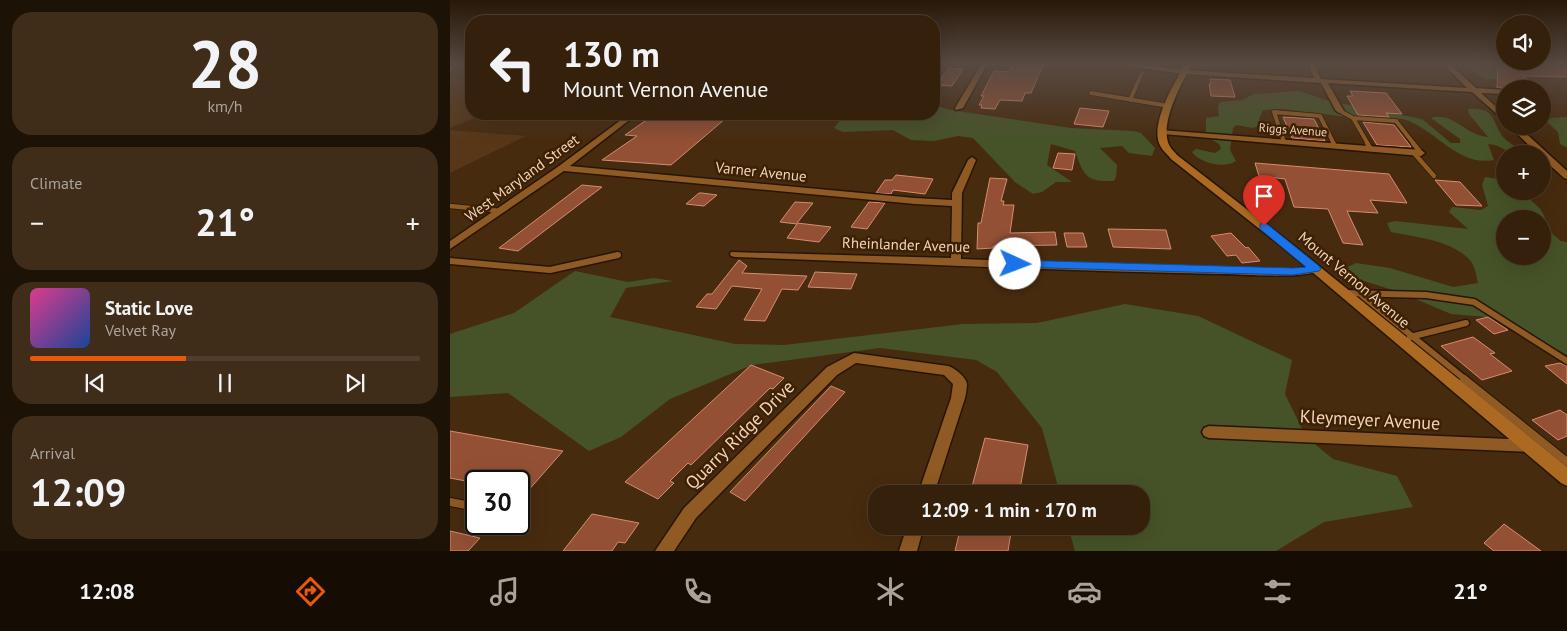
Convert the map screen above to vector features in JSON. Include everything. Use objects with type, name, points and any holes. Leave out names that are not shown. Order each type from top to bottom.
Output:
[{"type":"main road","points":[[1163,132],[1169,106],[1177,89]]},
{"type":"main road","name":"Mount Vernon Avenue","points":[[1163,132],[1163,141],[1174,157],[1226,196],[1344,293],[1406,338],[1567,478]]},
{"type":"street","points":[[959,108],[970,89]]},
{"type":"street","points":[[1326,89],[1340,111]]},
{"type":"street","points":[[1440,89],[1496,92]]},
{"type":"street","points":[[1473,89],[1496,111]]},
{"type":"street","name":"West Maryland Street","points":[[450,246],[562,168],[625,120]]},
{"type":"street","name":"Riggs Avenue","points":[[1163,132],[1417,152]]},
{"type":"street","points":[[1523,135],[1567,176]]},
{"type":"street","points":[[956,262],[957,193],[972,160]]},
{"type":"street","name":"Varner Avenue","points":[[562,168],[915,201],[956,203]]},
{"type":"street","name":"Rheinlander Avenue","points":[[735,254],[1293,272],[1315,269]]},
{"type":"street","name":"Quarry Ridge Drive","points":[[664,551],[690,513],[832,370],[854,358],[948,371],[960,383],[958,398],[929,485]]},
{"type":"street","name":"Kleymeyer Avenue","points":[[1209,432],[1529,446]]},
{"type":"street","points":[[908,551],[913,535]]},
{"type":"lane","points":[[1130,100],[1135,89]]},
{"type":"lane","points":[[1091,93],[1169,106]]},
{"type":"lane","points":[[1340,111],[1353,118],[1400,124],[1434,176]]},
{"type":"lane","points":[[1284,142],[1274,112],[1320,116],[1335,146]]},
{"type":"lane","points":[[1353,118],[1371,149]]},
{"type":"lane","points":[[450,206],[501,211]]},
{"type":"lane","points":[[450,262],[550,270],[618,255]]},
{"type":"lane","points":[[1344,293],[1432,296],[1474,302],[1567,361]]},
{"type":"lane","points":[[1359,294],[1406,338],[1567,462]]},
{"type":"lane","points":[[1406,338],[1466,323]]},
{"type":"lane","points":[[450,502],[465,505]]},
{"type":"shaded area","points":[[450,89],[465,89],[465,120],[469,120],[450,128]]},
{"type":"shaded area","points":[[450,130],[526,136],[450,173]]},
{"type":"green space","points":[[1299,91],[1329,101],[1422,119],[1451,143],[1460,143],[1460,139],[1431,118],[1446,118],[1473,133],[1488,137],[1469,114],[1468,109],[1478,109],[1489,113],[1492,117],[1496,124],[1496,135],[1502,135],[1513,145],[1488,144],[1494,160],[1481,161],[1457,152],[1426,130],[1403,119],[1348,117],[1282,109],[1263,110],[1259,119],[1263,124],[1253,128],[1236,125],[1233,128],[1230,150],[1236,161],[1225,165],[1212,164],[1192,152],[1196,149],[1215,153],[1221,149],[1219,144],[1206,136],[1206,118],[1219,116],[1218,107],[1220,102],[1242,100],[1254,94]]},
{"type":"green space","points":[[940,107],[1071,128],[1134,131],[1141,133],[1155,148],[1152,156],[1129,153],[1122,146],[1100,148],[1117,165],[1114,181],[1105,181],[1092,179],[1087,176],[1075,151],[1051,144],[1047,165],[1072,182],[1056,182],[1042,192],[1033,194],[1015,182],[973,138],[958,136],[934,141],[911,140],[893,130],[843,132],[834,128],[840,120],[940,120]]},
{"type":"green space","points":[[1567,117],[1567,148],[1560,144],[1558,132],[1551,126],[1551,118]]},
{"type":"green space","points":[[1485,177],[1496,179],[1496,200],[1530,200],[1540,210],[1496,210],[1496,265],[1551,265],[1551,233],[1561,241],[1567,242],[1567,355],[1523,331],[1487,317],[1451,314],[1399,292],[1361,280],[1349,273],[1348,267],[1356,263],[1390,268],[1453,287],[1478,283],[1472,263],[1460,252],[1432,240],[1391,232],[1387,223],[1395,221],[1468,229],[1449,212],[1452,207],[1481,210],[1488,206],[1482,185]]},
{"type":"green space","points":[[575,271],[628,282],[654,278],[673,281],[626,288],[610,317],[735,344],[784,345],[963,324],[1037,323],[1125,304],[1198,316],[1292,360],[1285,394],[1306,437],[1333,459],[1397,476],[1413,507],[1324,522],[1276,551],[1075,551],[1071,535],[1150,535],[1150,485],[1058,485],[1042,428],[997,372],[976,360],[880,348],[752,365],[670,399],[621,437],[589,451],[508,393],[450,397],[450,334],[514,313]]},
{"type":"building","points":[[985,89],[1033,89],[1031,93],[1025,93],[1022,101],[1000,100],[995,109],[981,108],[982,105],[979,105],[984,96],[981,96]]},
{"type":"building","points":[[1210,89],[1233,89],[1235,97],[1211,96]]},
{"type":"building","points":[[1350,91],[1386,93],[1402,114],[1386,113],[1389,117],[1358,115],[1347,96],[1353,96]]},
{"type":"building","points":[[1080,108],[1109,111],[1103,127],[1074,124]]},
{"type":"building","points":[[1283,117],[1314,119],[1325,141],[1292,138]]},
{"type":"building","points":[[646,120],[724,120],[671,165],[602,160],[637,136],[625,135]]},
{"type":"building","points":[[1363,122],[1394,125],[1411,147],[1377,145]]},
{"type":"building","points":[[1058,153],[1075,154],[1072,170],[1053,168]]},
{"type":"building","points":[[1255,163],[1389,174],[1407,203],[1370,200],[1378,213],[1347,211],[1363,245],[1343,243],[1328,209],[1294,207],[1285,179],[1259,176]]},
{"type":"building","points":[[896,175],[933,179],[925,194],[893,190],[891,194],[876,193],[885,180],[892,180]]},
{"type":"building","points":[[990,178],[1007,179],[1001,201],[1004,201],[1003,205],[1014,205],[1010,233],[1055,232],[1057,245],[993,246],[993,248],[977,249],[978,223],[981,223]]},
{"type":"building","points":[[1435,180],[1460,182],[1482,206],[1456,205]]},
{"type":"building","points":[[582,185],[602,187],[518,251],[499,248]]},
{"type":"building","points":[[699,193],[717,195],[704,206],[686,204]]},
{"type":"building","points":[[795,202],[813,203],[797,223],[831,227],[819,242],[787,238],[797,224],[780,222]]},
{"type":"building","points":[[869,202],[885,203],[867,229],[851,227]]},
{"type":"building","points":[[1108,229],[1166,230],[1171,249],[1113,247]]},
{"type":"building","points":[[1064,233],[1083,233],[1087,247],[1067,247]]},
{"type":"building","points":[[1231,233],[1246,248],[1248,247],[1260,261],[1242,263],[1236,255],[1227,256],[1211,236]]},
{"type":"building","points":[[739,260],[747,266],[742,273],[807,276],[798,290],[782,289],[765,321],[744,320],[762,289],[732,286],[716,309],[696,307],[707,294],[712,294]]},
{"type":"building","points":[[815,272],[857,274],[851,289],[808,287]]},
{"type":"building","points":[[1488,317],[1508,330],[1494,334],[1476,320]]},
{"type":"building","points":[[1473,337],[1495,353],[1490,354],[1512,371],[1482,380],[1441,346]]},
{"type":"building","points":[[1560,363],[1567,366],[1567,384],[1545,366]]},
{"type":"building","points":[[751,365],[784,378],[773,389],[770,388],[691,465],[688,463],[670,481],[674,483],[658,499],[625,482]]},
{"type":"building","points":[[831,386],[845,392],[745,501],[730,492]]},
{"type":"building","points":[[1560,410],[1567,415],[1567,436],[1558,440],[1532,420]]},
{"type":"building","points":[[450,431],[563,451],[530,488],[530,470],[465,470],[465,481],[450,478]]},
{"type":"building","points":[[985,438],[1028,445],[1021,485],[972,485]]},
{"type":"building","points":[[592,514],[639,523],[625,543],[618,542],[612,551],[563,551]]},
{"type":"building","points":[[1504,524],[1541,551],[1494,551],[1484,543]]},
{"type":"building","points":[[450,531],[480,538],[468,551],[450,551]]},
{"type":"building","points":[[959,535],[1011,535],[1008,551],[955,551]]},
{"type":"route","points":[[1015,264],[1293,272],[1315,269],[1264,226]]}]
